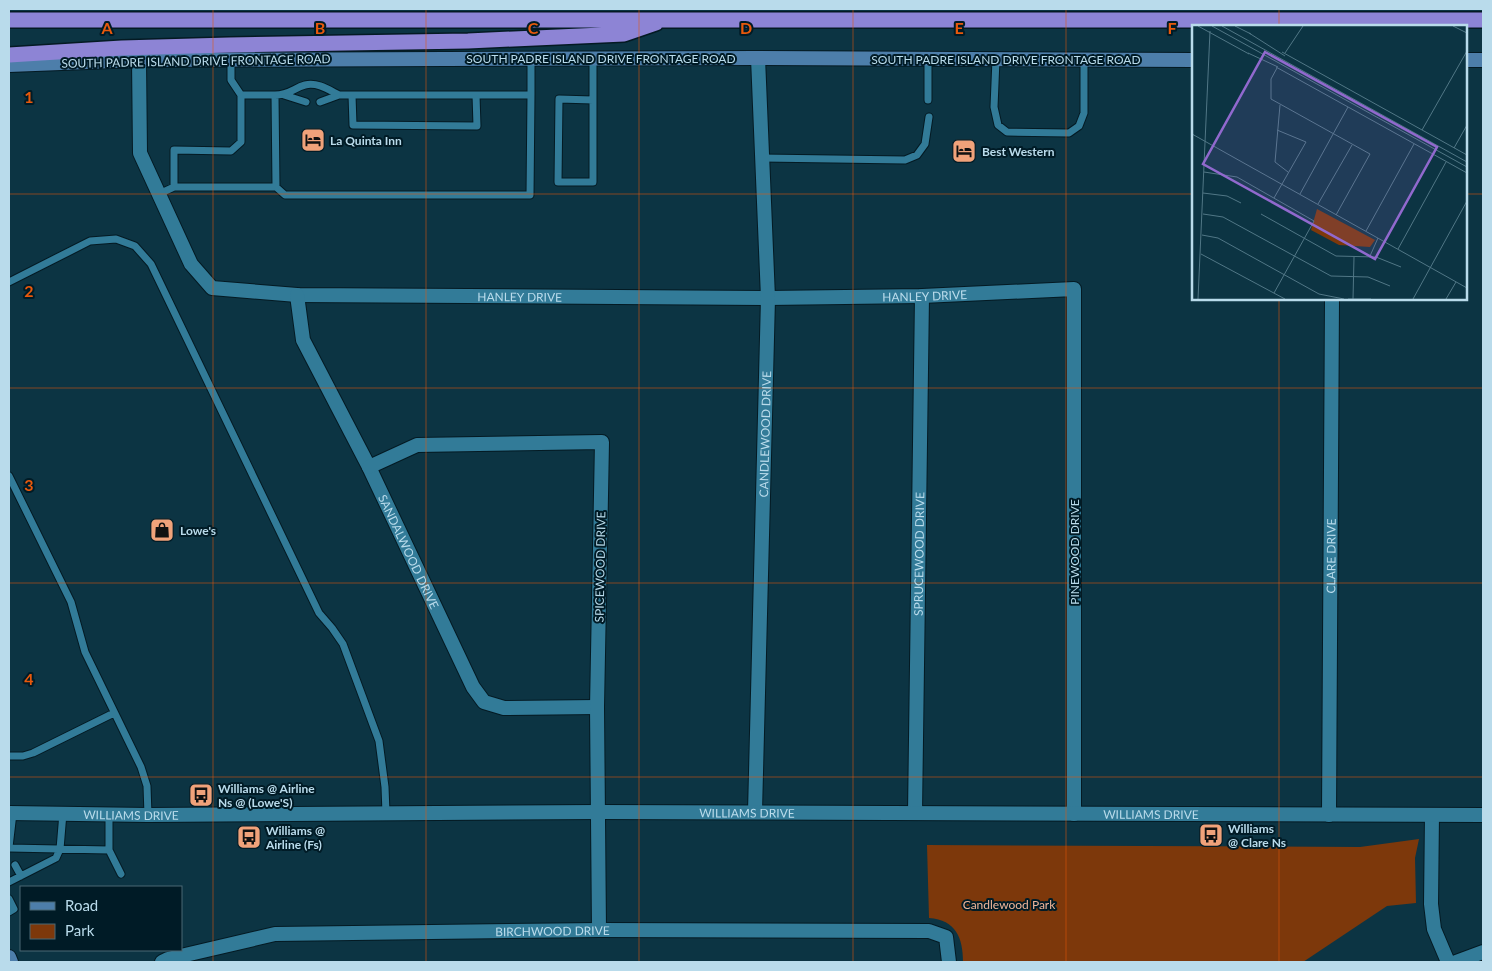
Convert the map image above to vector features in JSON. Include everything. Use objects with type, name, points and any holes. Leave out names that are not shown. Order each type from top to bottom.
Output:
[{"type":"highway","points":[[9,55],[132,48],[468,41],[624,34],[667,19]]},
{"type":"highway","points":[[9,20],[1483,20]]},
{"type":"main road","name":"SOUTH PADRE ISLAND DRIVE FRONTAGE ROAD","points":[[9,65],[139,60],[593,58],[1192,60]]},
{"type":"main road","points":[[1467,60],[1483,60]]},
{"type":"main road","points":[[9,957],[12,962]]},
{"type":"street","name":"CANDLEWOOD DRIVE","points":[[755,812],[768,298],[758,58]]},
{"type":"street","name":"HANLEY DRIVE","points":[[139,60],[140,153],[191,264],[212,288],[297,295],[768,298],[922,296],[1074,290]]},
{"type":"street","name":"PINEWOOD DRIVE","points":[[1074,290],[1074,814]]},
{"type":"street","name":"SANDALWOOD DRIVE","points":[[297,295],[303,340],[368,467],[473,687],[484,702],[504,708],[597,707]]},
{"type":"street","name":"SPRUCEWOOD DRIVE","points":[[915,813],[922,296]]},
{"type":"street","name":"CLARE DRIVE","points":[[1329,814],[1332,300]]},
{"type":"street","name":"SPICEWOOD DRIVE","points":[[368,467],[417,445],[602,442],[597,707],[599,930]]},
{"type":"street","name":"WILLIAMS DRIVE","points":[[11,813],[148,815],[755,812],[1483,815]]},
{"type":"street","points":[[1432,815],[1431,904],[1434,930],[1448,962]]},
{"type":"street","name":"BIRCHWOOD DRIVE","points":[[162,962],[274,934],[599,930],[929,931],[946,936],[949,962]]},
{"type":"street","points":[[1456,962],[1483,952]]},
{"type":"lane","points":[[593,58],[594,182],[558,182],[559,99],[593,100]]},
{"type":"lane","points":[[159,194],[174,187],[276,187],[285,195],[530,195],[530,59]]},
{"type":"lane","points":[[928,59],[928,100]]},
{"type":"lane","points":[[996,59],[994,107],[998,125],[1007,132],[1060,133],[1069,133],[1079,126],[1084,113],[1084,60]]},
{"type":"lane","points":[[174,187],[174,150],[231,151],[241,142],[241,95],[231,80],[231,60]]},
{"type":"lane","points":[[284,95],[306,85],[319,85],[339,95]]},
{"type":"lane","points":[[241,95],[284,95],[306,102]]},
{"type":"lane","points":[[276,95],[276,187]]},
{"type":"lane","points":[[320,102],[339,95],[531,95]]},
{"type":"lane","points":[[352,95],[352,125],[477,126],[476,95]]},
{"type":"lane","points":[[762,158],[905,160],[917,155],[925,144],[928,117]]},
{"type":"lane","points":[[9,282],[90,241],[116,239],[136,246],[151,264],[319,613],[343,644],[379,741],[385,787],[386,813]]},
{"type":"lane","points":[[9,476],[71,602],[85,652],[144,776],[147,786],[148,815]]},
{"type":"lane","points":[[9,756],[23,756],[33,753],[114,713]]},
{"type":"lane","points":[[10,856],[11,813]]},
{"type":"lane","points":[[9,882],[56,858],[60,849],[63,813]]},
{"type":"lane","points":[[109,814],[109,850],[121,874]]},
{"type":"lane","points":[[9,848],[109,850]]},
{"type":"lane","points":[[15,866],[21,876]]},
{"type":"lane","points":[[9,899],[14,909],[9,912]]},
{"type":"green space","name":"Candlewood Park","points":[[1419,839],[1415,858],[1416,903],[1387,906],[1303,962],[963,962],[959,938],[952,926],[938,919],[929,918],[927,845],[1360,847]]},
{"type":"place","name":"La Quinta Inn","points":[[313,140]]},
{"type":"place","name":"Best Western","points":[[964,151]]},
{"type":"place","name":"Lowe's","points":[[162,530]]},
{"type":"place","name":"Williams @ Airline Ns @ (Lowe'S)","points":[[201,795]]},
{"type":"place","name":"Williams @ Clare Ns","points":[[1211,835]]},
{"type":"place","name":"Williams @ Airline (Fs)","points":[[249,837]]}]
